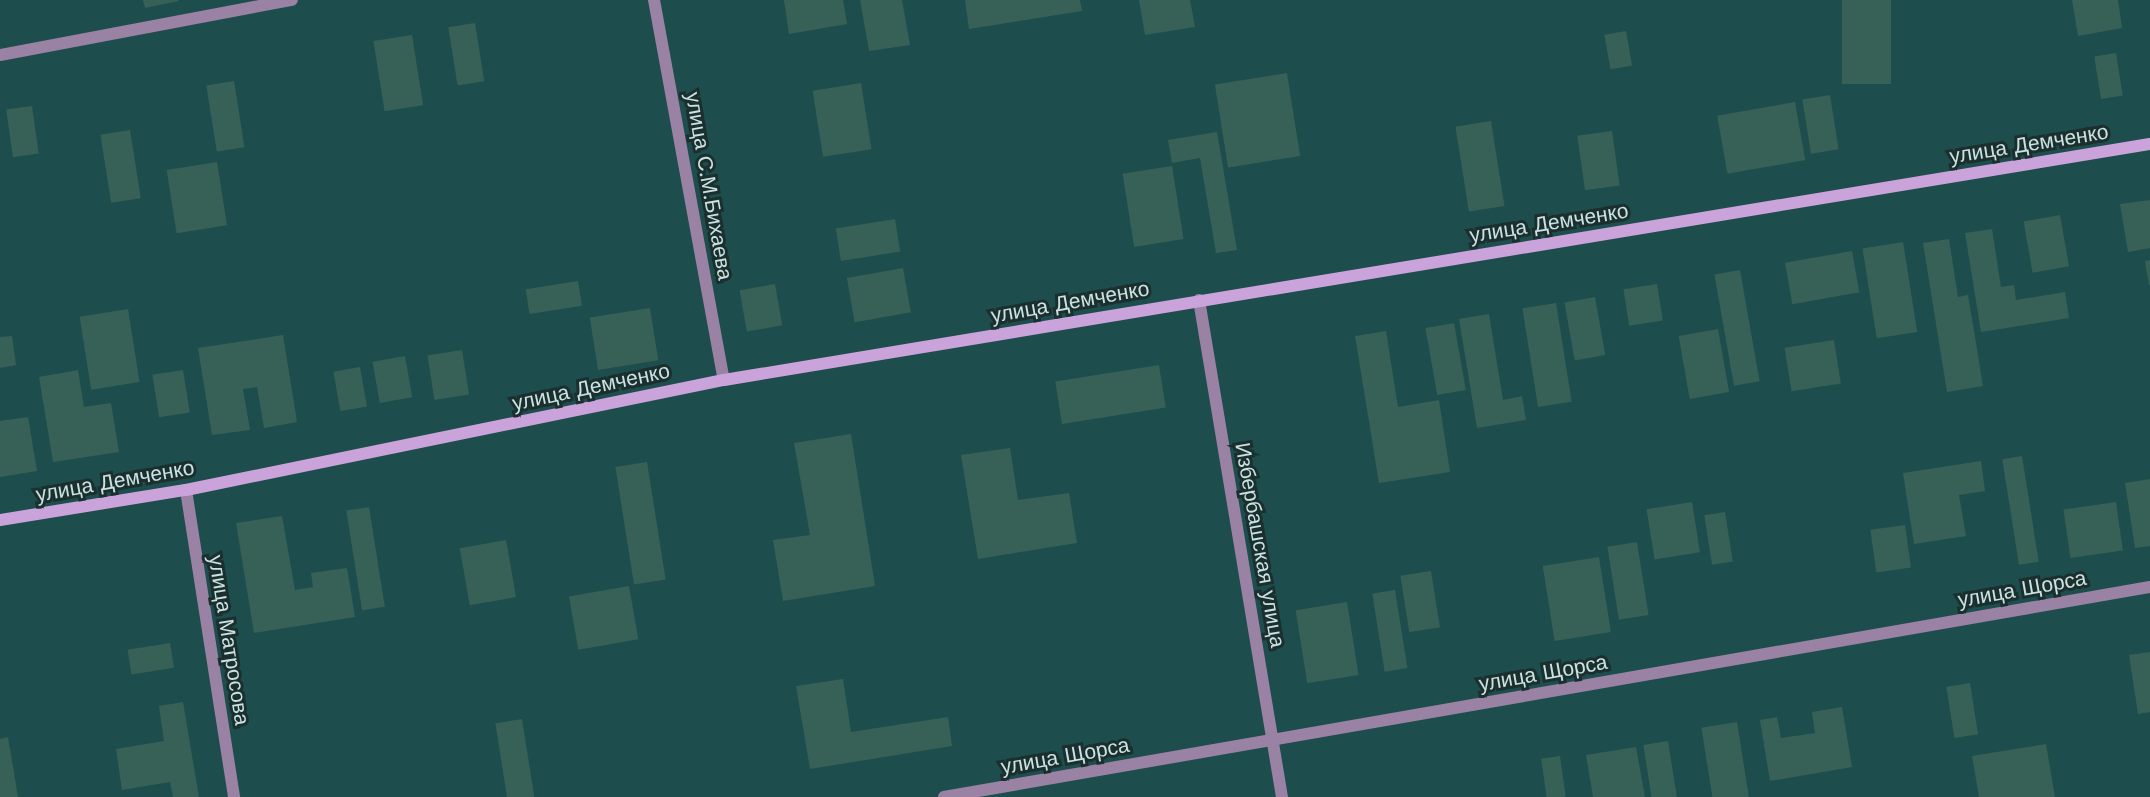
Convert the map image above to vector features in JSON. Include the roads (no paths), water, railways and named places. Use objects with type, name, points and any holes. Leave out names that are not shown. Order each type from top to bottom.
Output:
[{"type":"street","points":[[0,55],[247,4],[292,0]]},
{"type":"street","name":"улица С.М.Бихаева","points":[[654,0],[724,380]]},
{"type":"street","name":"улица Демченко","points":[[0,520],[186,490],[724,380],[2150,144]]},
{"type":"street","name":"Избербашская улица","points":[[1199,300],[1282,797]]},
{"type":"street","name":"улица Матросова","points":[[186,490],[234,797]]},
{"type":"street","name":"улица Щорса","points":[[944,797],[2150,587]]}]
